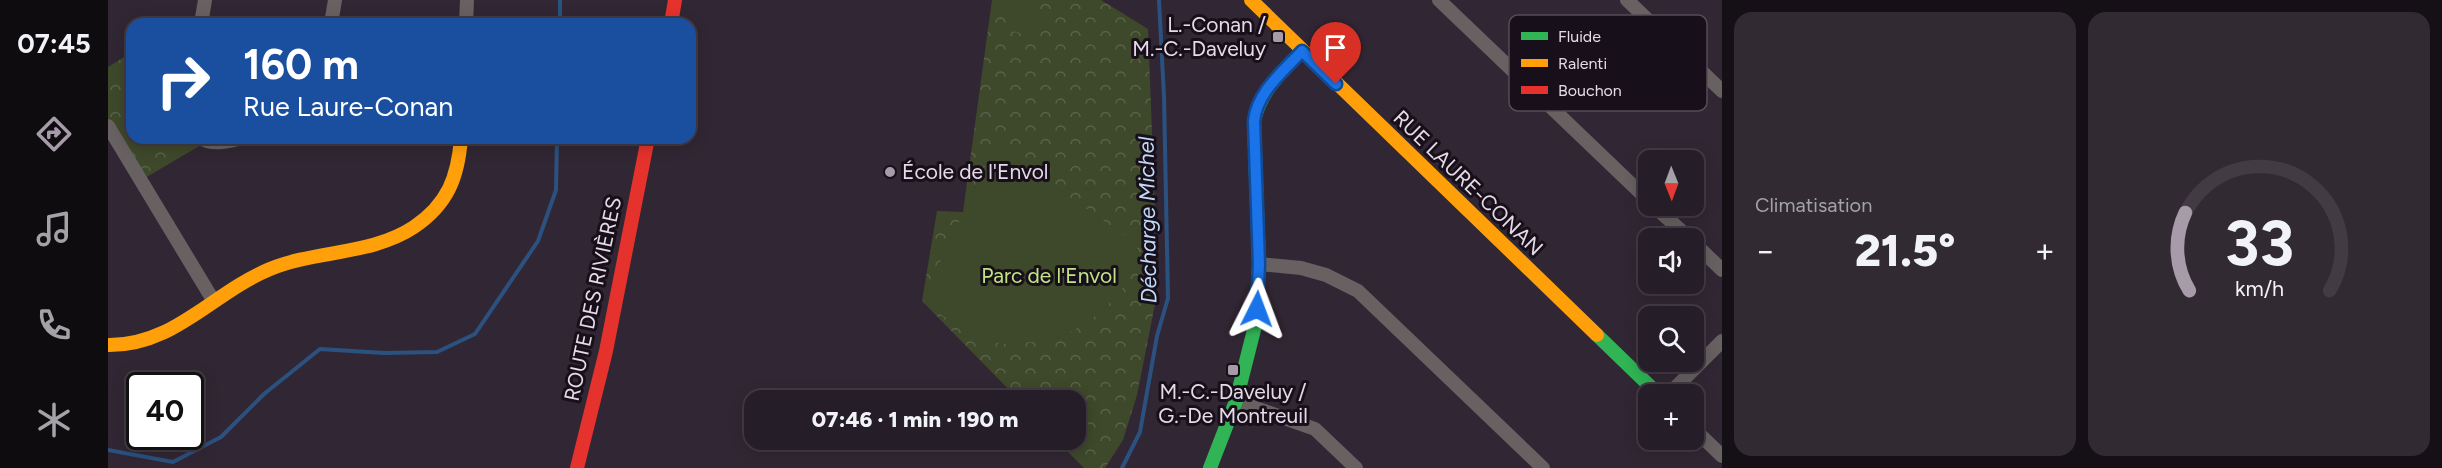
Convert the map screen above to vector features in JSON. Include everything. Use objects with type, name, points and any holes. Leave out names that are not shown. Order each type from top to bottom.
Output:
[{"type":"street","points":[[202,18],[206,0]]},
{"type":"street","points":[[332,18],[335,0]]},
{"type":"street","points":[[466,18],[467,0]]},
{"type":"street","points":[[672,18],[675,0]]},
{"type":"street","name":"RUE LAURE-CONAN","points":[[1251,0],[1648,384]]},
{"type":"street","points":[[1439,0],[1509,67]]},
{"type":"street","points":[[1627,0],[1643,15]]},
{"type":"street","points":[[1210,468],[1236,401],[1256,322],[1259,264],[1255,109],[1262,95],[1302,51]]},
{"type":"street","points":[[1707,77],[1722,91]]},
{"type":"street","points":[[1555,111],[1638,190]]},
{"type":"street","points":[[108,126],[213,300]]},
{"type":"street","points":[[108,345],[138,345],[175,330],[213,300],[272,268],[304,257],[385,242],[414,227],[438,205],[455,179],[460,144]]},
{"type":"street","name":"ROUTE DES RIVIÈRES","points":[[577,468],[606,351],[647,144]]},
{"type":"street","points":[[1665,216],[1678,228]]},
{"type":"street","points":[[1704,253],[1722,270]]},
{"type":"street","points":[[1259,264],[1301,268],[1326,274],[1358,291],[1542,468]]},
{"type":"street","points":[[1679,384],[1722,341]]},
{"type":"street","points":[[1236,401],[1315,429],[1356,468]]},
{"type":"street","points":[[1704,439],[1722,456]]},
{"type":"green space","name":"Parc de l'Envol","points":[[992,0],[1101,0],[1148,29],[1157,262],[1155,304],[1137,395],[1123,440],[1105,468],[1084,468],[1066,450],[1086,450],[1086,390],[1009,390],[922,301],[937,211],[963,212]]},
{"type":"green space","points":[[1011,0],[1041,0],[1034,35],[1005,30]]},
{"type":"green space","points":[[126,56],[126,144],[203,144],[140,181],[108,126],[108,67]]},
{"type":"green space","points":[[999,147],[1138,245],[1130,280],[1102,311],[1070,333],[1032,342],[1005,344],[974,338],[922,301],[991,153]]},
{"type":"waterway","points":[[560,0],[560,18]]},
{"type":"waterway","name":"Décharge Michel","points":[[1122,468],[1140,432],[1157,336],[1168,298],[1164,97],[1159,0]]},
{"type":"waterway","points":[[108,450],[173,462],[221,437],[264,394],[320,349],[384,353],[437,352],[475,334],[538,241],[556,190],[557,144]]},
{"type":"traffic: fast","points":[[1210,468],[1236,401],[1256,322],[1259,264],[1254,121],[1261,100],[1267,91],[1302,51]]},
{"type":"traffic: fast","points":[[1597,335],[1648,384]]},
{"type":"traffic: slow","points":[[1251,0],[1597,335]]},
{"type":"traffic: slow","points":[[108,345],[132,343],[173,328],[249,279],[270,269],[306,258],[380,243],[414,227],[426,218],[443,199],[454,177],[461,144]]},
{"type":"traffic: jam","points":[[672,18],[675,0]]},
{"type":"traffic: jam","points":[[577,468],[606,351],[647,144]]},
{"type":"place","name":"L.-Conan / M.-C.-Daveluy","points":[[1278,37]]},
{"type":"place","name":"École de l'Envol","points":[[890,172]]},
{"type":"place","name":"M.-C.-Daveluy / G.-De Montreuil","points":[[1233,370]]},
{"type":"route","points":[[1257,309],[1259,264],[1255,109],[1262,95],[1302,51],[1336,84]]}]
